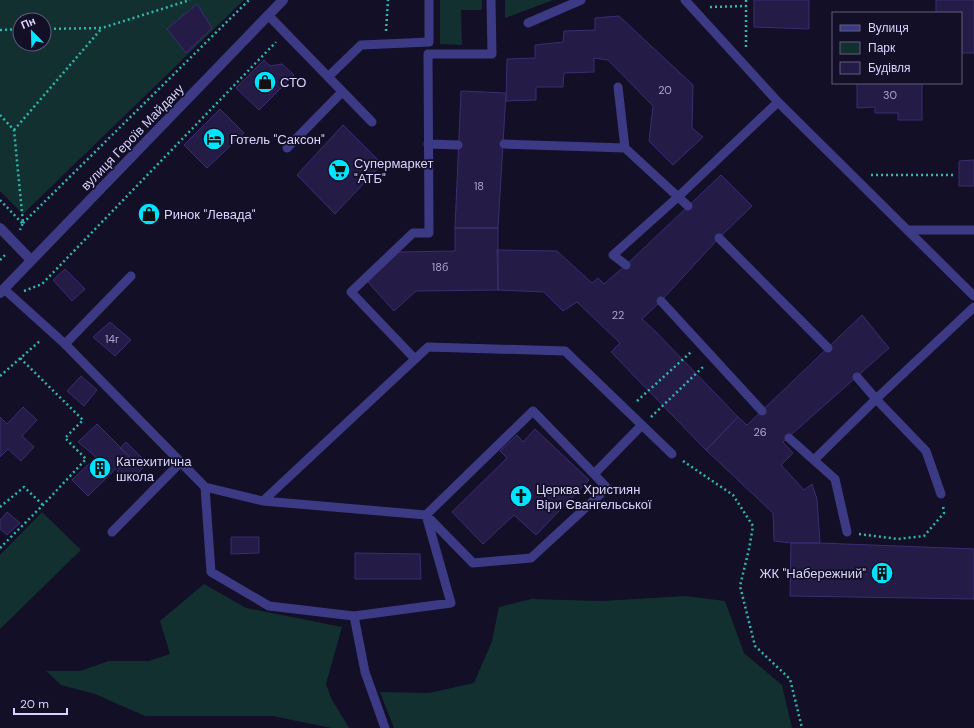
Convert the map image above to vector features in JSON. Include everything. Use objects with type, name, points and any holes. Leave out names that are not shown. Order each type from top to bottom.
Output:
[{"type":"street","name":"вулиця Героїв Майдану","points":[[2,291],[30,260],[283,0]]},
{"type":"street","points":[[0,228],[30,260]]},
{"type":"lane","points":[[328,77],[361,44],[429,42],[429,0]]},
{"type":"lane","points":[[415,359],[351,292],[413,233],[429,233],[428,54],[492,54],[491,0]]},
{"type":"lane","points":[[528,23],[581,0]]},
{"type":"lane","points":[[685,0],[778,102],[974,296]]},
{"type":"lane","points":[[268,15],[372,122]]},
{"type":"lane","points":[[618,87],[624,148]]},
{"type":"lane","points":[[287,148],[342,92]]},
{"type":"lane","points":[[626,265],[613,255],[679,196],[778,102]]},
{"type":"lane","points":[[428,144],[458,144]]},
{"type":"lane","points":[[504,144],[624,148],[679,196],[688,206]]},
{"type":"lane","points":[[907,230],[974,230]]},
{"type":"lane","points":[[719,238],[828,348]]},
{"type":"lane","points":[[65,344],[131,276]]},
{"type":"lane","points":[[2,291],[12,296],[65,344],[205,488],[263,501],[426,515],[473,563],[530,558],[607,488],[533,411],[426,515]]},
{"type":"lane","points":[[661,301],[762,411]]},
{"type":"lane","points":[[814,460],[876,399],[974,307]]},
{"type":"lane","points":[[263,501],[428,347],[565,351],[672,454]]},
{"type":"lane","points":[[857,377],[926,451],[941,494]]},
{"type":"lane","points":[[594,474],[642,425]]},
{"type":"lane","points":[[789,438],[835,479],[847,532]]},
{"type":"lane","points":[[112,532],[180,463]]},
{"type":"lane","points":[[205,488],[211,572],[269,606],[354,616],[451,603],[426,515]]},
{"type":"lane","points":[[354,616],[365,672],[385,728]]},
{"type":"path","points":[[52,29],[102,28],[190,0]]},
{"type":"path","points":[[22,223],[249,0]]},
{"type":"path","points":[[386,43],[388,0]]},
{"type":"path","points":[[746,0],[746,67]]},
{"type":"path","points":[[710,7],[746,6]]},
{"type":"path","points":[[14,130],[102,28]]},
{"type":"path","points":[[0,30],[12,29]]},
{"type":"path","points":[[12,296],[42,284],[285,33]]},
{"type":"path","points":[[0,115],[14,130],[22,223]]},
{"type":"path","points":[[852,175],[954,175]]},
{"type":"path","points":[[0,200],[22,223]]},
{"type":"path","points":[[0,376],[51,331]]},
{"type":"path","points":[[627,410],[700,344]]},
{"type":"path","points":[[0,548],[86,459],[65,438],[83,420],[20,358]]},
{"type":"path","points":[[642,425],[713,358]]},
{"type":"path","points":[[672,454],[733,495],[753,526],[740,586],[755,646],[790,679],[802,728]]},
{"type":"path","points":[[0,507],[24,487],[42,505]]},
{"type":"path","points":[[847,532],[898,539],[924,536],[944,513],[941,494]]},
{"type":"green space","points":[[0,0],[244,0],[23,214],[0,191]]},
{"type":"green space","points":[[440,0],[482,0],[482,10],[461,10],[462,45],[440,44]]},
{"type":"green space","points":[[505,0],[553,0],[505,18]]},
{"type":"green space","points":[[42,512],[81,550],[0,629],[0,555]]},
{"type":"green space","points":[[204,584],[246,608],[342,627],[326,684],[331,698],[349,728],[331,728],[273,716],[145,716],[95,694],[61,685],[46,671],[80,671],[109,661],[149,661],[170,654],[160,621]]},
{"type":"green space","points":[[685,596],[725,601],[744,653],[782,685],[792,728],[394,728],[380,692],[429,693],[474,683],[492,641],[499,607],[531,599],[603,601]]},
{"type":"building","points":[[754,0],[809,0],[809,29],[754,27]]},
{"type":"building","points":[[936,0],[974,0],[974,53],[962,53],[962,12],[936,12]]},
{"type":"building","points":[[197,4],[212,28],[186,53],[167,29]]},
{"type":"building","points":[[619,16],[693,85],[692,128],[703,137],[673,165],[649,141],[653,106],[608,60],[594,58],[594,72],[564,73],[563,87],[536,87],[536,100],[506,101],[507,59],[535,58],[535,45],[563,42],[564,31],[595,30],[595,18]]},
{"type":"building","name":"СТО","points":[[264,60],[270,66],[282,64],[294,75],[259,110],[236,88]]},
{"type":"building","points":[[857,84],[922,84],[922,120],[898,120],[898,113],[875,113],[875,107],[857,108]]},
{"type":"building","points":[[461,91],[506,93],[498,228],[455,228]]},
{"type":"building","name":"Готель \"Саксон\"","points":[[220,109],[244,133],[207,168],[184,145]]},
{"type":"building","name":"Супермаркет \"АТБ\"","points":[[343,125],[382,164],[335,214],[297,175]]},
{"type":"building","points":[[974,160],[974,186],[959,186],[959,161]]},
{"type":"building","points":[[721,175],[752,206],[719,238],[661,301],[642,319],[738,417],[706,450],[611,352],[620,343],[577,302],[563,311],[544,292],[498,290],[497,250],[557,251],[592,283],[598,278],[604,284]]},
{"type":"building","points":[[455,228],[498,228],[498,290],[416,291],[394,311],[367,281],[397,252],[455,251]]},
{"type":"building","points":[[65,269],[85,289],[72,301],[53,280]]},
{"type":"building","points":[[862,315],[889,348],[783,442],[793,453],[781,465],[804,490],[812,484],[817,499],[820,543],[791,543],[774,541],[773,513],[706,450],[738,417],[747,425]]},
{"type":"building","points":[[110,322],[131,340],[115,356],[93,337]]},
{"type":"building","points":[[81,376],[97,390],[84,406],[67,391]]},
{"type":"building","points":[[23,407],[37,420],[22,436],[34,447],[21,461],[8,449],[0,457],[0,417],[7,424]]},
{"type":"building","name":"Катехитична школа","points":[[97,424],[129,456],[88,496],[72,480],[96,457],[78,442]]},
{"type":"building","name":"Церква Християн Віри Євангельської","points":[[535,429],[589,480],[536,535],[514,515],[483,544],[452,512],[507,458],[500,451],[517,435],[523,442]]},
{"type":"building","points":[[126,442],[147,463],[129,483],[117,471],[129,456],[120,448]]},
{"type":"building","points":[[7,512],[20,523],[7,535],[0,529],[0,520]]},
{"type":"building","points":[[231,537],[259,537],[259,553],[231,554]]},
{"type":"building","name":"ЖК \"Набережний\"","points":[[791,543],[974,549],[974,599],[790,596]]},
{"type":"building","points":[[355,553],[420,554],[421,579],[355,579]]},
{"type":"place","name":"СТО","points":[[265,82]]},
{"type":"place","name":"Готель \"Саксон\"","points":[[214,139]]},
{"type":"place","name":"Супермаркет \"АТБ\"","points":[[339,170]]},
{"type":"place","name":"Ринок \"Левада\"","points":[[149,214]]},
{"type":"place","name":"Катехитична школа","points":[[100,468]]},
{"type":"place","name":"Церква Християн Віри Євангельської","points":[[521,496]]},
{"type":"place","name":"ЖК \"Набережний\"","points":[[882,573]]}]
